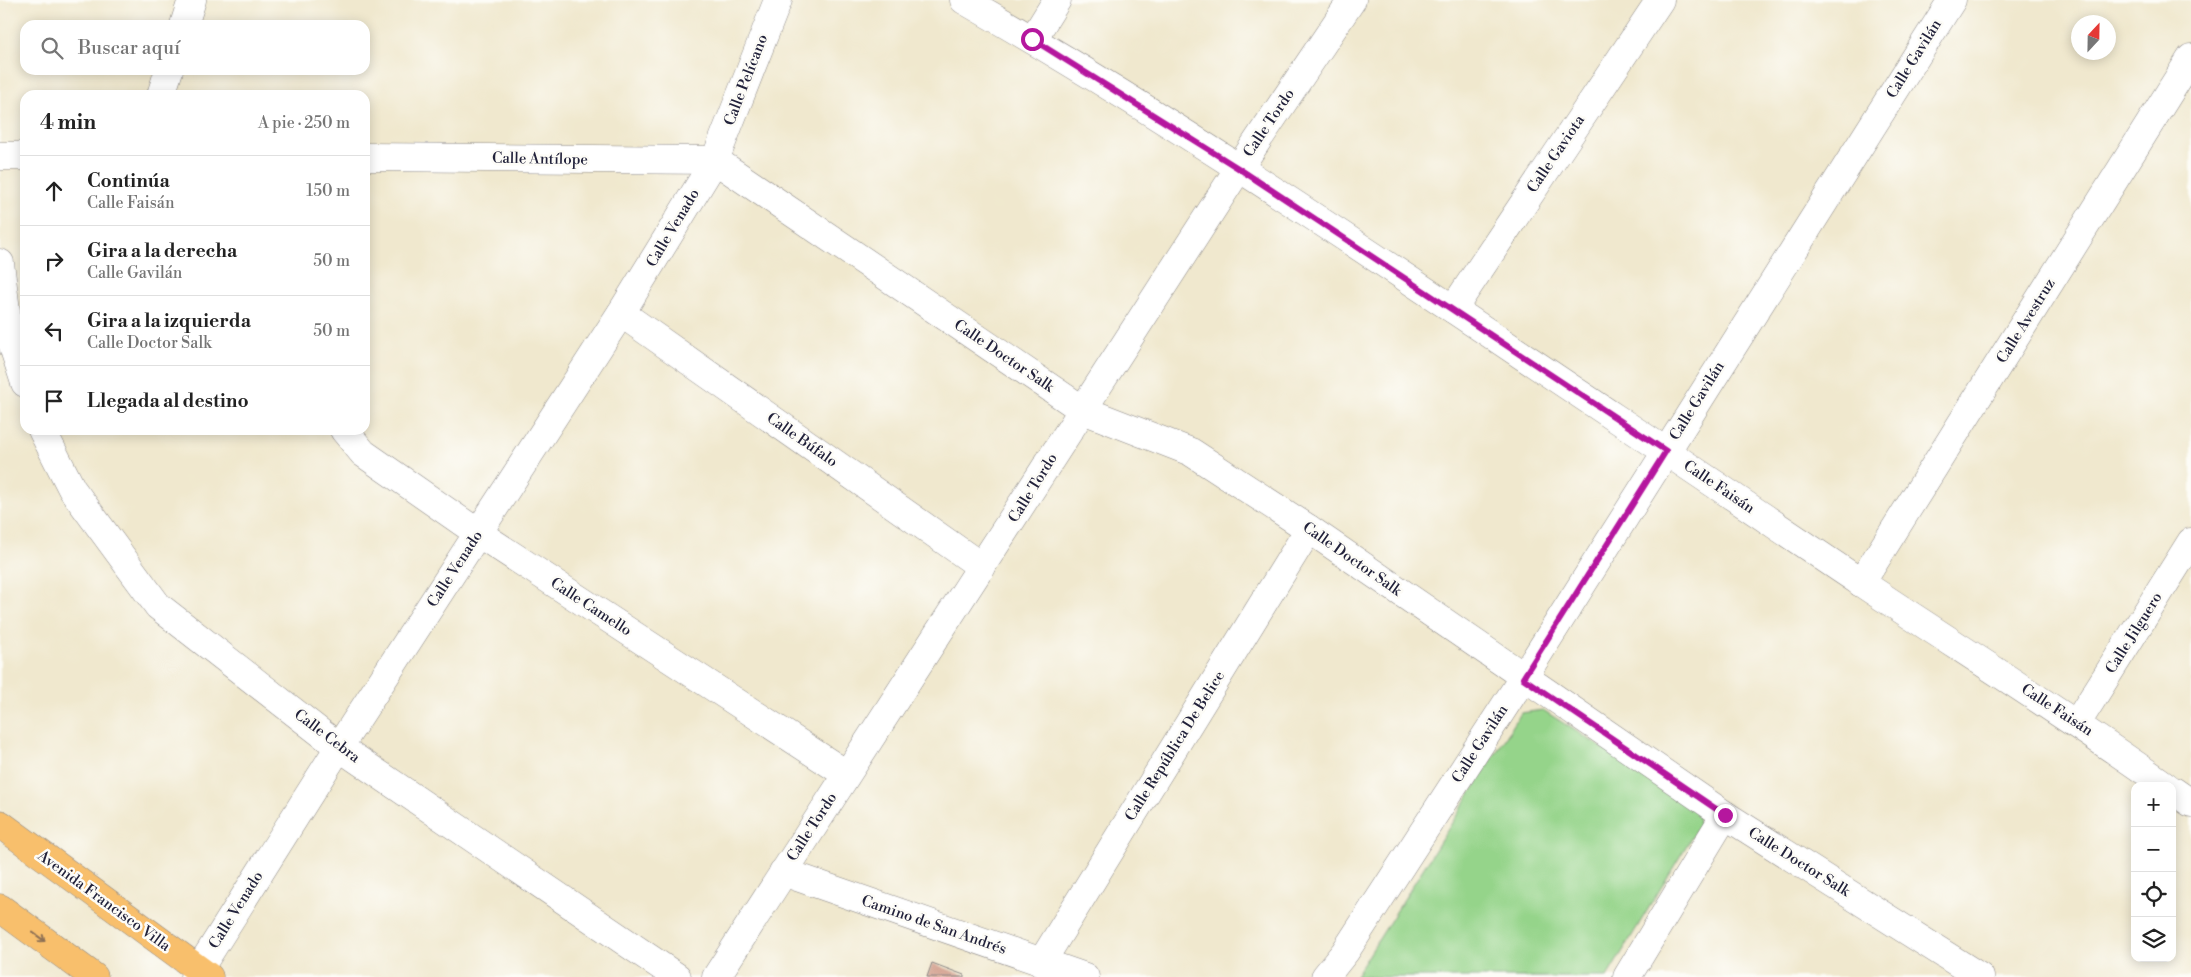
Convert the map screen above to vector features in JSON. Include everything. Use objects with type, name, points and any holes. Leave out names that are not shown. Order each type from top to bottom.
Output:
[{"type":"main road","name":"Avenida Francisco Villa","points":[[0,824],[200,975]]},
{"type":"main road","points":[[0,908],[94,977]]},
{"type":"street","points":[[186,20],[192,0]]},
{"type":"street","name":"Calle Pelícano","points":[[714,160],[778,0]]},
{"type":"street","name":"Calle Faisán","points":[[964,0],[1032,39],[1238,168],[1453,309],[1862,583],[2077,723],[2160,782]]},
{"type":"street","points":[[1032,39],[1057,0]]},
{"type":"street","name":"Calle Tordo","points":[[716,977],[1238,168],[1352,0]]},
{"type":"street","name":"Calle Gaviota","points":[[1453,309],[1660,0]]},
{"type":"street","name":"Calle Gavilán","points":[[1325,977],[1345,952],[1523,678],[1952,0]]},
{"type":"street","name":"Calle Avestruz","points":[[1862,583],[2191,58]]},
{"type":"street","points":[[162,90],[167,75]]},
{"type":"street","points":[[0,156],[20,156]]},
{"type":"street","name":"Calle Antílope","points":[[370,157],[714,160]]},
{"type":"street","name":"Calle Venado","points":[[200,975],[339,747],[621,313],[714,160]]},
{"type":"street","name":"Calle Doctor Salk","points":[[714,160],[1082,410],[1191,452],[1309,529],[1523,678],[1725,815],[1980,977]]},
{"type":"street","points":[[0,263],[9,334],[20,368]]},
{"type":"street","name":"Calle Búfalo","points":[[621,313],[982,567]]},
{"type":"street","name":"Calle Cebra","points":[[45,435],[72,489],[158,606],[339,747],[677,977]]},
{"type":"street","name":"Calle Camello","points":[[348,435],[363,453],[478,533],[846,774]]},
{"type":"street","name":"Calle República De Belice","points":[[1041,963],[1309,529]]},
{"type":"street","name":"Calle Jilguero","points":[[2077,723],[2191,542]]},
{"type":"street","points":[[2176,793],[2191,803]]},
{"type":"street","points":[[1627,977],[1725,815]]},
{"type":"street","name":"Camino de San Andrés","points":[[783,872],[1085,977]]},
{"type":"green space","points":[[1543,710],[1698,809],[1699,825],[1607,977],[1355,977],[1521,713]]},
{"type":"building","points":[[932,963],[964,975],[964,977],[927,977]]},
{"type":"route","points":[[1032,39],[1238,168],[1666,451],[1523,678],[1725,815]]}]
